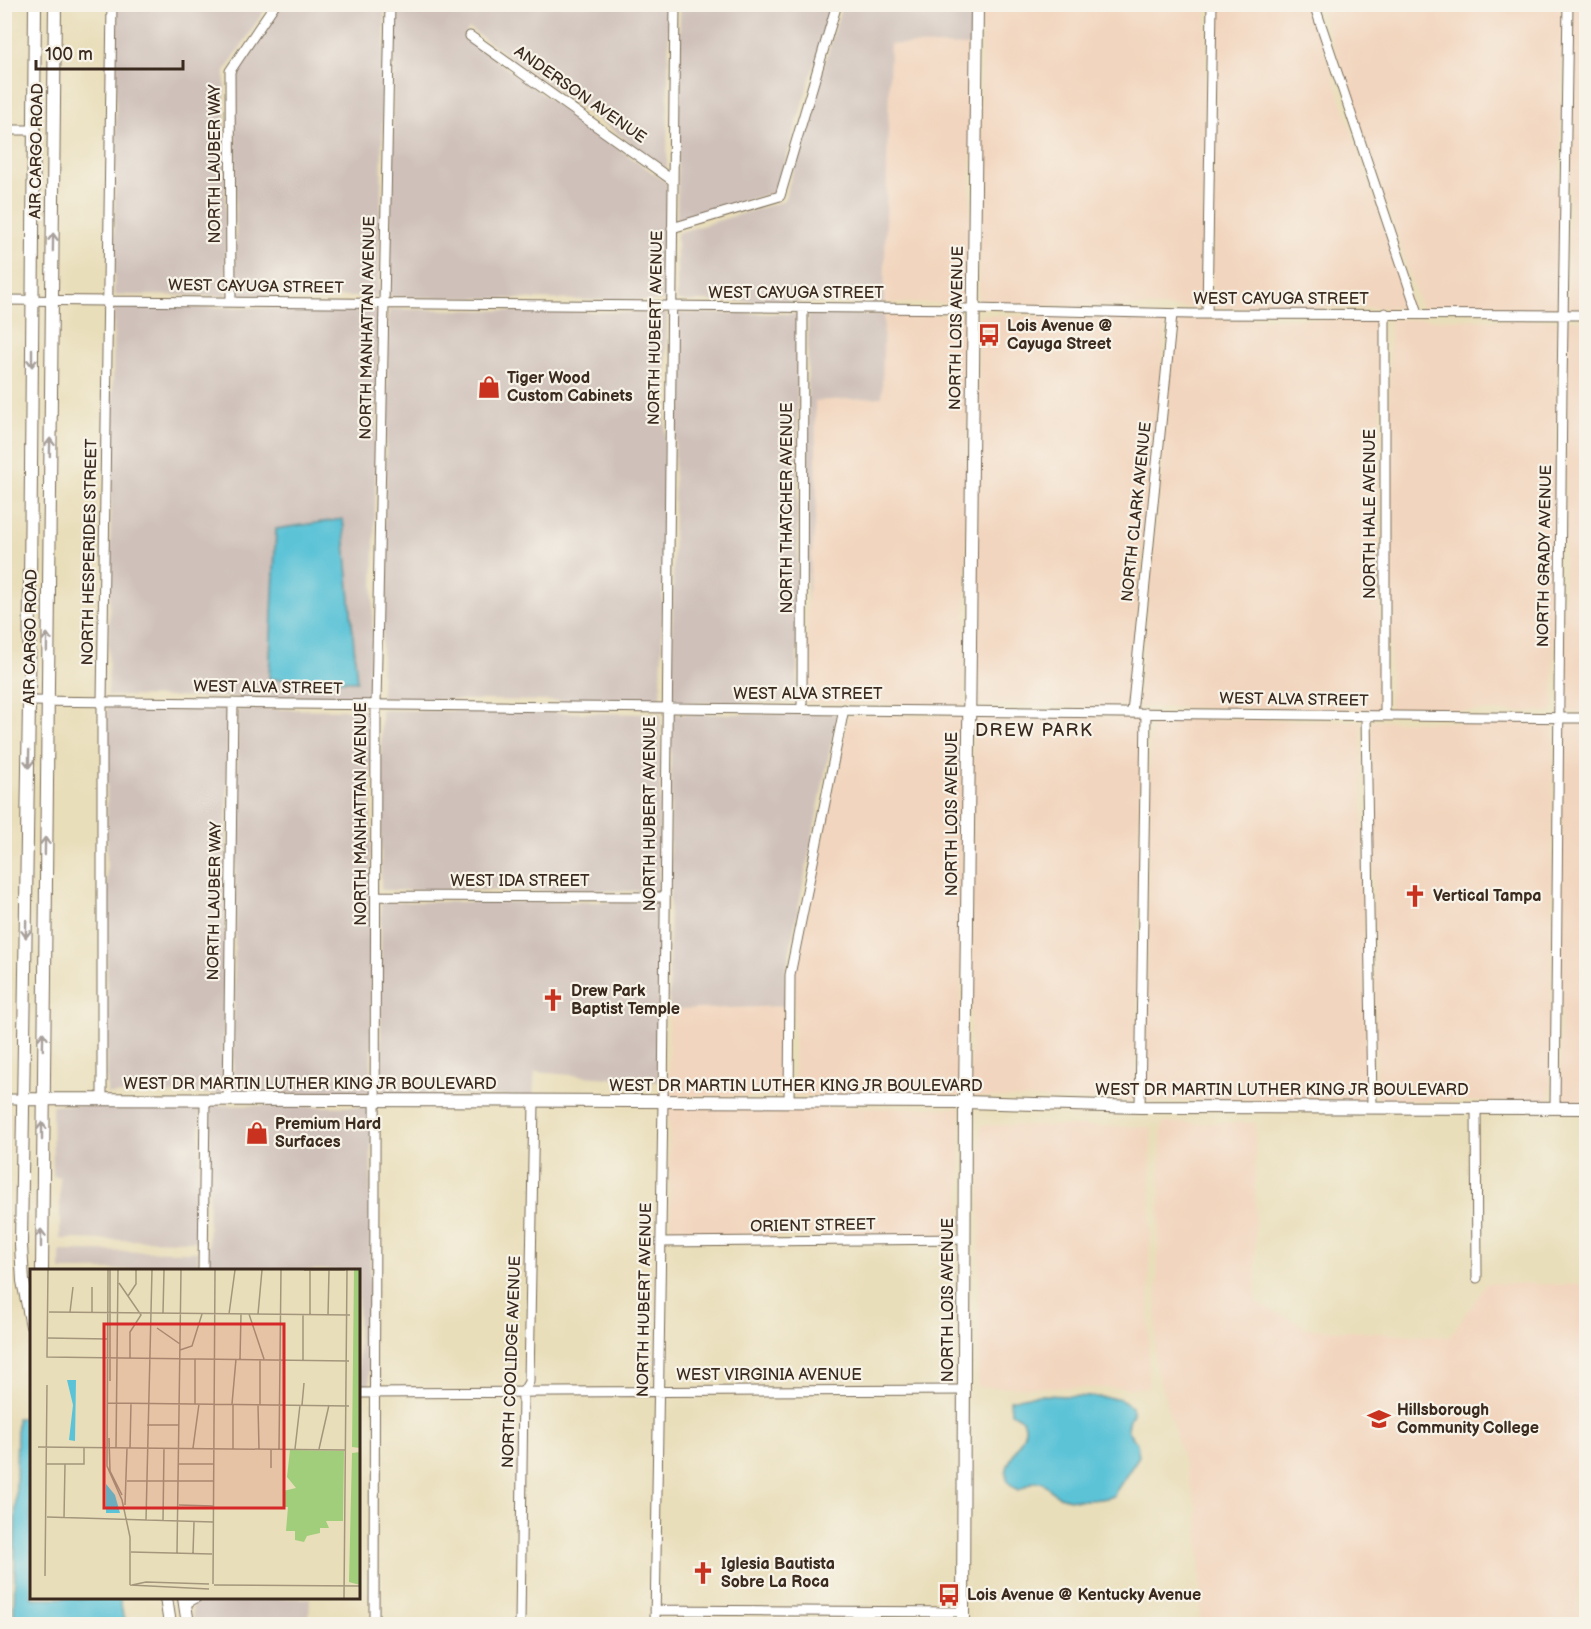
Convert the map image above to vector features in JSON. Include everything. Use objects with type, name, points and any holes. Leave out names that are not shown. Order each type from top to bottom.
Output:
[{"type":"street","name":"AIR CARGO ROAD","points":[[30,1316],[23,1281],[21,1245],[29,701],[35,4]]},
{"type":"street","name":"AIR CARGO ROAD","points":[[42,1269],[55,4]]},
{"type":"street","name":"NORTH HESPERIDES STREET","points":[[102,1100],[102,702],[112,4]]},
{"type":"street","name":"NORTH LAUBER WAY","points":[[231,302],[230,71],[275,4]]},
{"type":"street","name":"NORTH MANHATTAN AVENUE","points":[[374,1624],[376,705],[390,4]]},
{"type":"street","name":"NORTH HUBERT AVENUE","points":[[655,1624],[675,4]]},
{"type":"street","points":[[672,228],[780,196],[837,4]]},
{"type":"street","name":"NORTH LOIS AVENUE","points":[[964,1618],[965,1102],[977,4]]},
{"type":"street","points":[[1207,314],[1212,4]]},
{"type":"street","points":[[1314,4],[1418,314]]},
{"type":"street","name":"NORTH GRADY AVENUE","points":[[1555,1108],[1562,314],[1568,4]]},
{"type":"street","name":"ANDERSON AVENUE","points":[[470,36],[672,180]]},
{"type":"street","points":[[4,130],[33,130]]},
{"type":"street","name":"WEST CAYUGA STREET","points":[[4,300],[974,309],[1172,314],[1587,315]]},
{"type":"street","name":"NORTH THATCHER AVENUE","points":[[802,708],[803,308]]},
{"type":"street","name":"NORTH HALE AVENUE","points":[[1385,313],[1385,716]]},
{"type":"street","name":"NORTH CLARK AVENUE","points":[[1132,713],[1172,314]]},
{"type":"street","name":"WEST ALVA STREET","points":[[29,701],[1587,718]]},
{"type":"street","name":"NORTH LAUBER WAY","points":[[228,1100],[233,703]]},
{"type":"street","points":[[789,1102],[790,975],[843,709]]},
{"type":"street","points":[[1140,1107],[1146,713]]},
{"type":"street","points":[[1366,716],[1372,1106]]},
{"type":"street","name":"WEST IDA STREET","points":[[376,896],[664,897]]},
{"type":"street","name":"WEST DR MARTIN LUTHER KING JR BOULEVARD","points":[[4,1099],[965,1102],[1140,1107],[1587,1108]]},
{"type":"street","points":[[203,1269],[205,1100]]},
{"type":"street","name":"NORTH COOLIDGE AVENUE","points":[[520,1624],[523,1392],[529,1382],[534,1101]]},
{"type":"street","points":[[1476,1107],[1477,1278]]},
{"type":"street","name":"ORIENT STREET","points":[[661,1242],[965,1239]]},
{"type":"street","name":"WEST VIRGINIA AVENUE","points":[[360,1393],[964,1390]]},
{"type":"street","points":[[166,1599],[170,1624]]},
{"type":"street","points":[[188,1600],[188,1624]]},
{"type":"street","points":[[655,1610],[964,1618]]},
{"type":"shaded area","points":[[117,5],[268,5],[225,71],[226,296],[114,295]]},
{"type":"shaded area","points":[[281,5],[385,5],[379,297],[236,296],[235,73]]},
{"type":"shaded area","points":[[395,5],[669,5],[667,169],[469,28],[463,37],[667,183],[667,301],[389,297]]},
{"type":"shaded area","points":[[680,5],[832,5],[776,192],[677,221]]},
{"type":"shaded area","points":[[842,5],[972,5],[972,46],[890,44],[884,303],[677,301],[677,233],[781,202],[785,198]]},
{"type":"shaded area","points":[[982,5],[1206,5],[1202,308],[979,304]]},
{"type":"shaded area","points":[[1217,5],[1309,5],[1411,308],[1212,308]]},
{"type":"shaded area","points":[[1320,5],[1563,5],[1557,309],[1421,308]]},
{"type":"shaded area","points":[[1573,5],[1586,5],[1586,309],[1568,309]]},
{"type":"shaded area","points":[[890,44],[972,46],[969,303],[884,303]]},
{"type":"shaded area","points":[[114,306],[379,309],[371,699],[108,696]]},
{"type":"shaded area","points":[[389,309],[667,313],[661,702],[381,699]]},
{"type":"shaded area","points":[[677,313],[798,314],[797,702],[671,703]]},
{"type":"shaded area","points":[[808,314],[884,314],[882,397],[815,401],[817,501],[807,604]]},
{"type":"shaded area","points":[[884,314],[969,315],[964,705],[807,703],[807,604],[817,501],[815,401],[882,397]]},
{"type":"shaded area","points":[[979,315],[1166,319],[1128,707],[974,705]]},
{"type":"shaded area","points":[[1176,319],[1380,319],[1380,710],[1138,707]]},
{"type":"shaded area","points":[[1390,319],[1557,320],[1553,712],[1390,710]]},
{"type":"shaded area","points":[[1567,320],[1586,320],[1586,712],[1563,712]]},
{"type":"shaded area","points":[[107,707],[228,709],[223,1094],[107,1094]]},
{"type":"shaded area","points":[[238,709],[371,710],[371,1095],[233,1094]]},
{"type":"shaded area","points":[[381,710],[661,714],[659,891],[381,890]]},
{"type":"shaded area","points":[[671,714],[837,714],[785,974],[785,1006],[669,1010]]},
{"type":"shaded area","points":[[848,715],[964,716],[960,1096],[794,1096],[795,976]]},
{"type":"shaded area","points":[[974,716],[1141,718],[1135,1101],[970,1097]]},
{"type":"shaded area","points":[[1151,718],[1361,721],[1367,1100],[1145,1101]]},
{"type":"shaded area","points":[[1371,721],[1553,723],[1550,1102],[1377,1100]]},
{"type":"shaded area","points":[[1563,723],[1586,723],[1586,1102],[1560,1102]]},
{"type":"shaded area","points":[[381,902],[659,902],[658,1082],[535,1072],[533,1096],[381,1095]]},
{"type":"shaded area","points":[[785,1006],[784,1096],[669,1096],[669,1010]]},
{"type":"shaded area","points":[[52,1105],[200,1105],[198,1241],[60,1239],[60,1177],[53,1176]]},
{"type":"shaded area","points":[[210,1105],[371,1107],[370,1387],[360,1387],[360,1269],[208,1269]]},
{"type":"shaded area","points":[[669,1107],[960,1108],[960,1234],[671,1237]]},
{"type":"shaded area","name":"Hillsborough Community College","points":[[1162,1123],[1255,1123],[1255,1302],[1309,1329],[1450,1337],[1487,1283],[1586,1285],[1586,1473],[1580,1475],[1578,1624],[1200,1624],[1198,1510],[1155,1364]]},
{"type":"shaded area","points":[[981,1125],[1151,1127],[1148,1388],[978,1387]]},
{"type":"shaded area","points":[[60,1251],[198,1252],[198,1269],[60,1269]]},
{"type":"shaded area","points":[[192,1599],[310,1599],[309,1624],[193,1624]]},
{"type":"green space","points":[[1586,1478],[1586,1622],[1583,1622],[1584,1479]]},
{"type":"water","points":[[343,519],[357,681],[269,679],[276,529]]},
{"type":"water","points":[[1043,1395],[1118,1398],[1131,1407],[1133,1414],[1128,1422],[1127,1430],[1137,1443],[1139,1456],[1113,1496],[1077,1500],[1055,1494],[1042,1482],[1033,1482],[1019,1490],[1009,1483],[1006,1475],[1008,1465],[1025,1428],[1023,1421],[1011,1413],[1010,1400]]},
{"type":"water","points":[[17,1418],[30,1418],[30,1599],[120,1599],[123,1616],[129,1624],[14,1624]]},
{"type":"place","name":"Lois Avenue @ Cayuga Street","points":[[989,335]]},
{"type":"place","name":"Tiger Wood Custom Cabinets","points":[[489,387]]},
{"type":"place","name":"Vertical Tampa","points":[[1415,896]]},
{"type":"place","name":"Drew Park Baptist Temple","points":[[553,1000]]},
{"type":"place","name":"Premium Hard Surfaces","points":[[257,1133]]},
{"type":"place","name":"Hillsborough Community College","points":[[1379,1419]]},
{"type":"place","name":"Iglesia Bautista Sobre La Roca","points":[[703,1573]]},
{"type":"place","name":"Lois Avenue @ Kentucky Avenue","points":[[949,1595]]},
{"type":"district","name":"DREW PARK","points":[[1034,730]]}]
